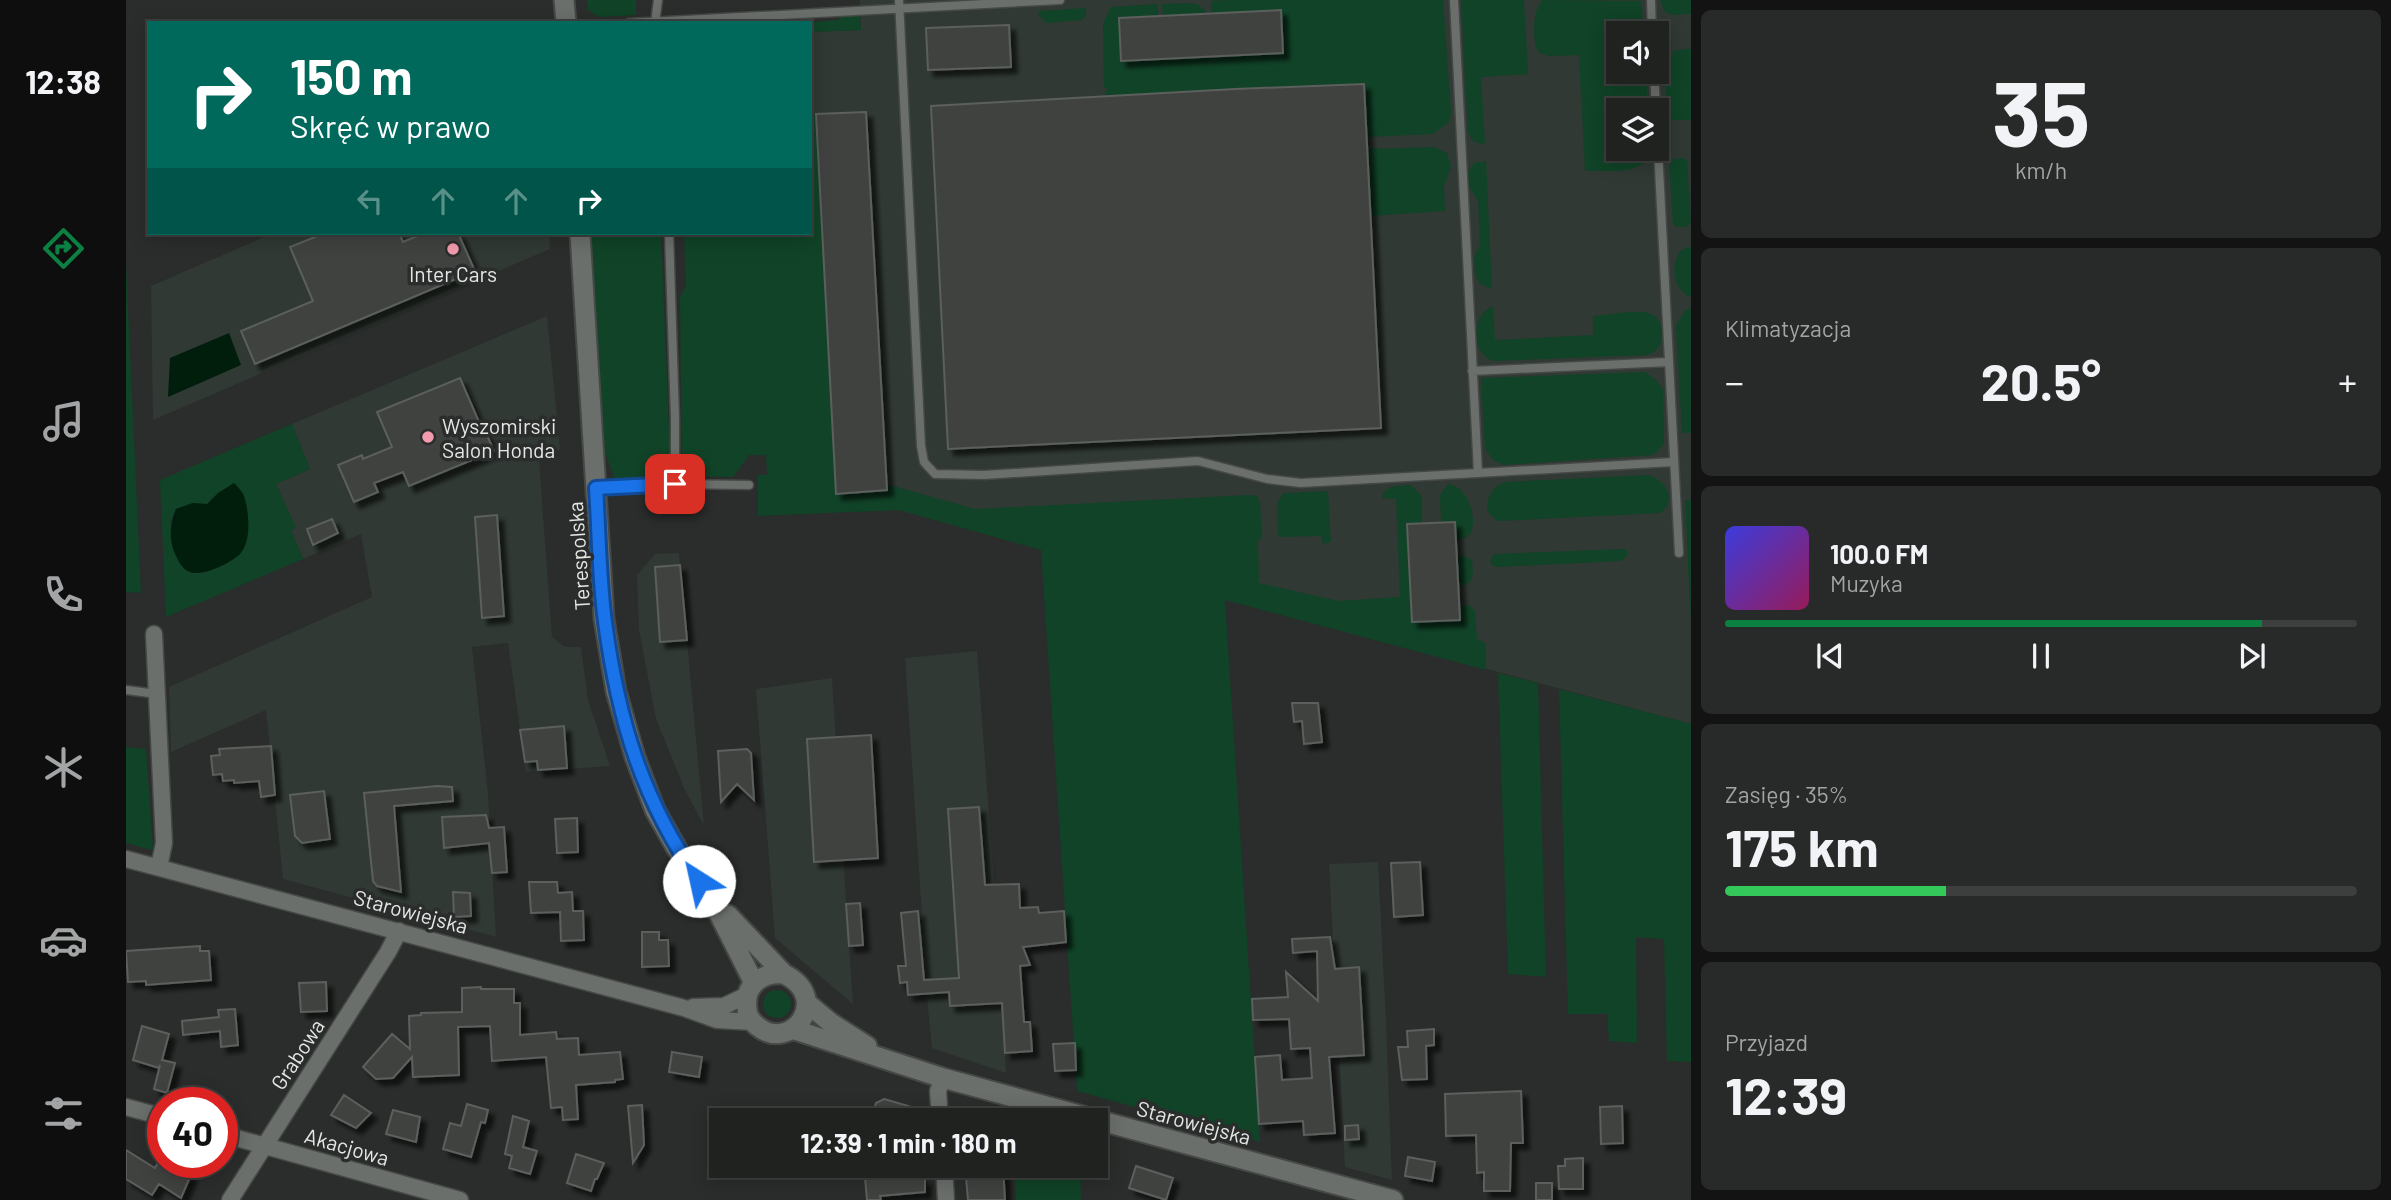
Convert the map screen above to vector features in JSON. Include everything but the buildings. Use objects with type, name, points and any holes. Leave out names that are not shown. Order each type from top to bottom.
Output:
[{"type":"street","points":[[564,0],[566,21]]},
{"type":"street","name":"Terespolska","points":[[580,235],[604,619],[625,727],[656,810],[677,849],[710,896],[784,974]]},
{"type":"street","points":[[154,634],[164,843],[159,867]]},
{"type":"street","name":"Starowiejska","points":[[126,859],[684,1008],[717,1020],[753,1022]]},
{"type":"street","name":"Terespolska","points":[[710,896],[751,989]]},
{"type":"street","name":"Grabowa","points":[[230,1200],[399,931]]},
{"type":"street","points":[[784,974],[801,985],[807,1003],[802,1020],[792,1030],[780,1034],[772,1033],[758,1028],[753,1022],[747,1009],[751,989],[766,975],[784,974]]},
{"type":"street","name":"Starowiejska","points":[[684,1008],[723,1006],[751,989]]},
{"type":"street","name":"Starowiejska","points":[[807,1003],[831,1023],[888,1059]]},
{"type":"street","name":"Starowiejska","points":[[792,1030],[943,1078],[1393,1200]]},
{"type":"street","points":[[940,1108],[939,1091],[943,1078]]},
{"type":"street","points":[[126,1107],[147,1113]]},
{"type":"street","name":"Akacjowa","points":[[238,1138],[438,1197],[460,1200]]},
{"type":"street","points":[[945,1178],[946,1200]]},
{"type":"lane","points":[[655,21],[658,0]]},
{"type":"lane","points":[[669,21],[899,4],[1060,0]]},
{"type":"lane","points":[[1454,0],[1478,473]]},
{"type":"lane","points":[[1651,0],[1652,21]]},
{"type":"lane","points":[[899,4],[921,446],[924,462],[935,474],[984,475],[1198,461],[1267,480],[1301,483],[1674,463]]},
{"type":"lane","points":[[1659,161],[1679,553]]},
{"type":"lane","points":[[669,235],[675,484]]},
{"type":"lane","points":[[1472,370],[1669,362]]},
{"type":"lane","points":[[596,488],[675,484],[749,485]]},
{"type":"lane","points":[[126,690],[157,694]]},
{"type":"shaded area","points":[[587,0],[636,0],[636,15],[599,17],[588,10]]},
{"type":"shaded area","points":[[860,0],[1691,0],[1691,724],[899,510],[810,513],[812,32],[861,30]]},
{"type":"shaded area","points":[[1443,0],[1451,113],[1449,122],[1433,134],[1366,137],[1363,84],[1105,96],[1107,88],[1104,87],[1103,23],[1111,7],[1157,4],[1158,17],[1282,53],[1281,11],[1211,14],[1211,1]]},
{"type":"shaded area","points":[[1461,0],[1524,0],[1528,74],[1481,77],[1485,144],[1474,142],[1468,133]]},
{"type":"shaded area","points":[[1543,0],[1641,1],[1643,21],[1606,21],[1606,84],[1647,84],[1647,98],[1606,98],[1606,161],[1645,161],[1642,164],[1625,170],[1585,171],[1579,55],[1549,56],[1538,52],[1534,25]]},
{"type":"shaded area","points":[[1660,0],[1691,0],[1691,14],[1673,15],[1665,12]]},
{"type":"shaded area","points":[[1162,4],[1197,4],[1205,10],[1205,14],[1163,16]]},
{"type":"shaded area","points":[[1086,8],[1086,16],[1082,20],[1046,23],[1038,14],[1039,11]]},
{"type":"shaded area","points":[[842,15],[860,15],[861,30],[812,32],[812,22],[838,20]]},
{"type":"shaded area","points":[[1691,49],[1691,120],[1669,120],[1666,84],[1669,84],[1669,56],[1675,50]]},
{"type":"shaded area","points":[[812,114],[816,114],[836,494],[886,490],[886,484],[975,509],[1257,496],[1260,503],[1262,538],[1258,541],[1259,583],[1338,601],[1400,597],[1396,499],[1382,498],[1390,488],[1411,485],[1422,496],[1422,523],[1408,524],[1412,622],[1459,620],[1459,604],[1470,606],[1475,611],[1477,639],[1486,644],[1486,670],[1225,600],[1260,1142],[1077,1091],[1041,550],[899,510],[758,516],[758,475],[767,475],[766,455],[749,455],[733,477],[682,476],[680,297],[686,286],[684,235],[812,235]]},
{"type":"shaded area","points":[[1434,147],[1447,153],[1451,167],[1444,186],[1445,211],[1370,216],[1367,149]]},
{"type":"shaded area","points":[[1673,159],[1687,160],[1691,222],[1687,227],[1676,227],[1673,223],[1669,163]]},
{"type":"shaded area","points":[[1486,161],[1492,289],[1480,284],[1475,273],[1474,257],[1480,246],[1478,200],[1469,187],[1468,172],[1474,163]]},
{"type":"shaded area","points":[[269,235],[549,235],[550,249],[153,420],[151,286]]},
{"type":"shaded area","points":[[590,235],[661,235],[670,453],[661,469],[655,473],[641,478],[615,479],[605,453]]},
{"type":"shaded area","points":[[1691,247],[1691,297],[1680,289],[1674,270],[1680,251]]},
{"type":"shaded area","points":[[126,264],[141,593],[126,592]]},
{"type":"shaded area","points":[[1493,306],[1495,340],[1593,335],[1593,316],[1637,312],[1651,314],[1657,319],[1663,332],[1662,339],[1659,346],[1647,355],[1493,361],[1480,350],[1476,334],[1480,317]]},
{"type":"shaded area","points":[[1691,308],[1691,433],[1682,433],[1676,326],[1685,310]]},
{"type":"shaded area","points":[[547,316],[560,449],[539,460],[552,637],[565,647],[581,647],[588,700],[610,766],[526,772],[508,643],[472,647],[488,793],[496,937],[283,879],[266,710],[171,752],[169,687],[372,597],[361,534],[303,559],[291,530],[295,527],[276,484],[310,469],[292,424]]},
{"type":"shaded area","points":[[229,333],[241,365],[168,397],[170,358]]},
{"type":"shaded area","points":[[1645,372],[1656,380],[1663,390],[1664,444],[1653,455],[1503,465],[1493,460],[1485,448],[1482,378]]},
{"type":"shaded area","points":[[292,424],[310,469],[276,484],[296,528],[291,530],[303,559],[166,617],[160,480]],"holes":[[[218,493],[240,554],[207,572],[170,523],[176,509],[193,503],[207,504]]]},
{"type":"shaded area","points":[[1649,475],[1668,491],[1668,502],[1660,513],[1499,521],[1489,513],[1487,507],[1493,490],[1504,482]]},
{"type":"shaded area","points":[[234,483],[243,494],[247,510],[248,534],[244,548],[236,558],[216,568],[202,573],[188,571],[178,561],[173,550],[171,526],[176,509],[193,503],[207,504]]},
{"type":"shaded area","points":[[1448,484],[1456,486],[1468,499],[1473,525],[1466,537],[1456,539],[1455,522],[1441,522],[1440,495]]},
{"type":"shaded area","points":[[1328,491],[1331,542],[1323,544],[1321,536],[1278,537],[1277,504],[1283,493]]},
{"type":"shaded area","points":[[1685,500],[1691,500],[1691,624]]},
{"type":"shaded area","points":[[1627,550],[1627,556],[1621,561],[1496,567],[1490,561],[1494,554]]},
{"type":"shaded area","points":[[679,553],[704,826],[684,788],[656,719],[639,630],[637,575],[655,554]]},
{"type":"shaded area","points":[[1457,556],[1472,560],[1473,574],[1470,582],[1458,588]]},
{"type":"shaded area","points":[[977,651],[1006,1073],[932,1048],[919,918],[922,916],[905,658]]},
{"type":"shaded area","points":[[1498,673],[1538,683],[1546,977],[1508,974]]},
{"type":"shaded area","points":[[832,678],[853,1004],[775,938],[756,689]]},
{"type":"shaded area","points":[[1559,689],[1691,724],[1691,1062],[1667,1061],[1664,939],[1636,937],[1637,1043],[1609,1041],[1607,1014],[1568,1014]]},
{"type":"shaded area","points":[[126,747],[146,749],[151,850],[126,843]]},
{"type":"shaded area","points":[[1378,862],[1392,1180],[1345,1167],[1329,864]]},
{"type":"shaded area","points":[[777,990],[787,994],[791,1004],[787,1014],[777,1018],[767,1014],[763,1004],[767,994]]},
{"type":"shaded area","points":[[1015,1178],[1080,1178],[1081,1200],[1016,1200]]},
{"type":"place","name":"Inter Cars","points":[[453,249]]},
{"type":"place","name":"Wyszomirski Salon Honda","points":[[428,437]]},
{"type":"route","points":[[675,484],[596,488],[599,541],[604,619],[625,727],[656,810],[677,849],[699,881]]}]
